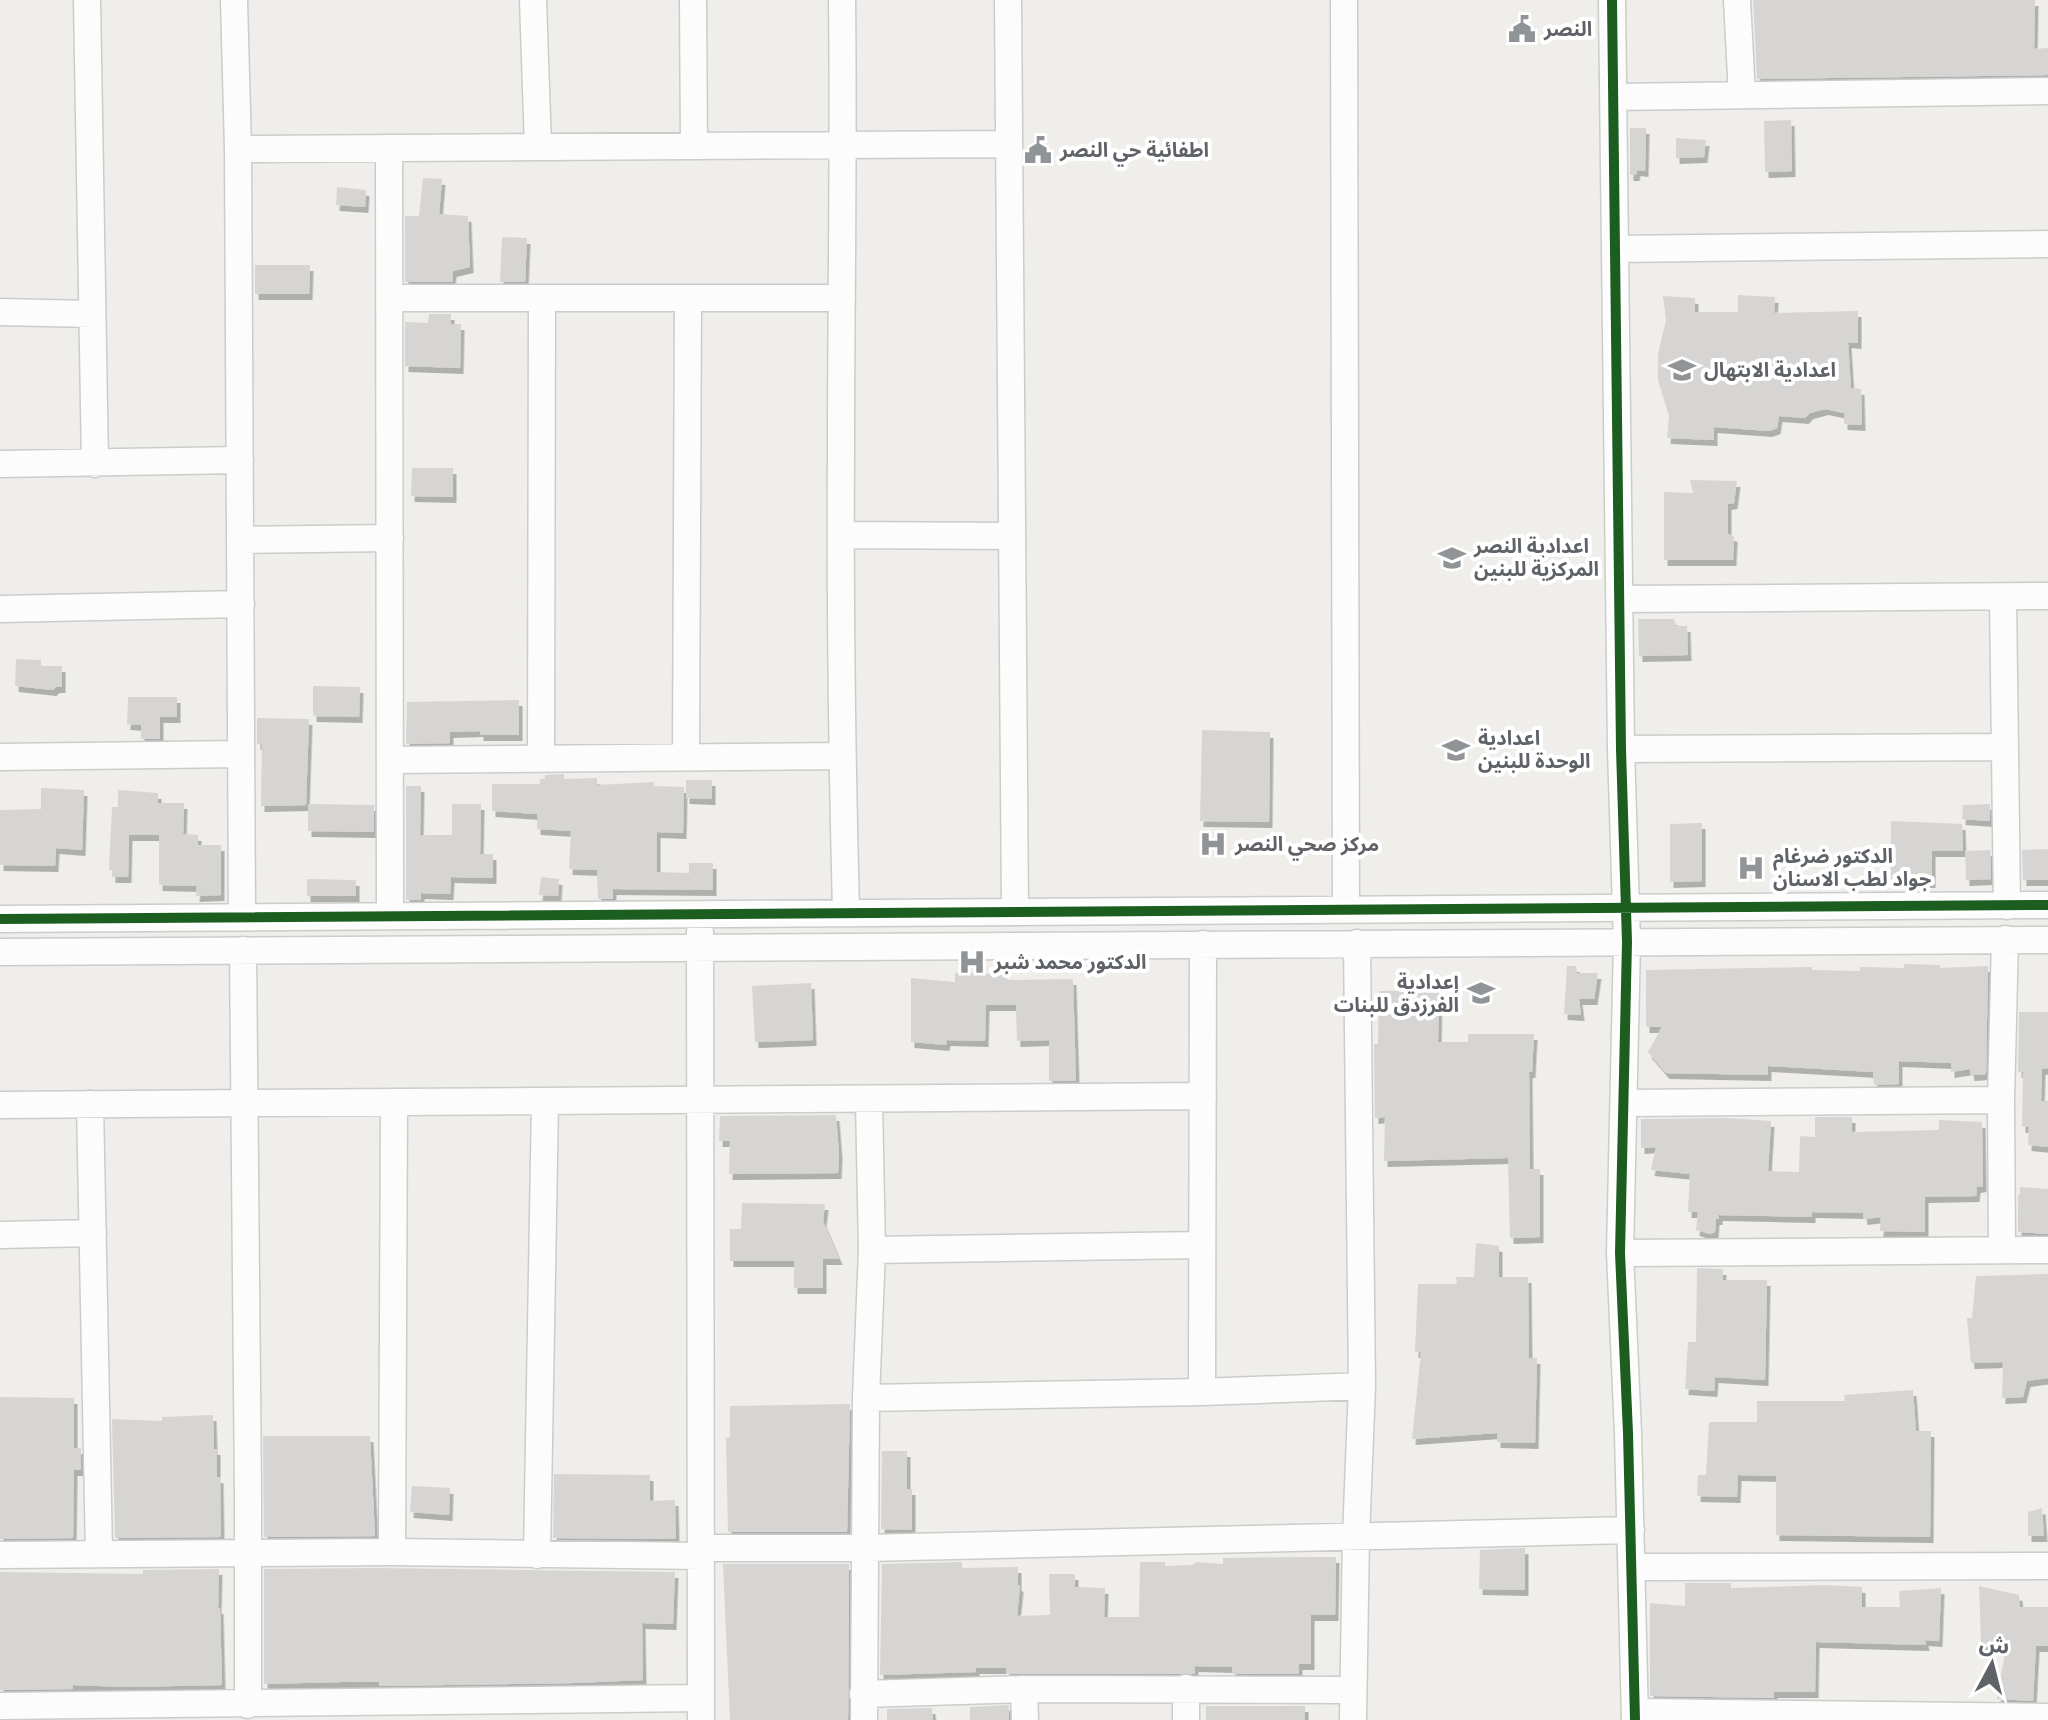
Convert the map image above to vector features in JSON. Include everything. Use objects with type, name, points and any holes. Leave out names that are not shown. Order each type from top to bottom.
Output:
[{"type":"street","points":[[87,0],[95,464]]},
{"type":"street","points":[[234,0],[238,149],[242,917]]},
{"type":"street","points":[[533,0],[538,147]]},
{"type":"street","points":[[693,0],[694,146]]},
{"type":"street","points":[[842,0],[841,535],[846,911]]},
{"type":"street","points":[[1008,0],[1015,911]]},
{"type":"street","points":[[1344,0],[1346,909]]},
{"type":"street","points":[[1612,0],[1621,749],[1627,942],[1620,1253],[1635,1716],[2048,1717]]},
{"type":"street","points":[[1737,0],[1742,95]]},
{"type":"street","points":[[1614,97],[2048,91]]},
{"type":"street","points":[[238,149],[1009,144]]},
{"type":"street","points":[[389,148],[390,915]]},
{"type":"street","points":[[1615,249],[2048,244]]},
{"type":"street","points":[[389,298],[842,298]]},
{"type":"street","points":[[541,757],[542,298]]},
{"type":"street","points":[[686,756],[688,298]]},
{"type":"street","points":[[0,312],[92,314]]},
{"type":"street","points":[[0,464],[240,460]]},
{"type":"street","points":[[841,535],[1012,536]]},
{"type":"street","points":[[240,540],[390,538]]},
{"type":"street","points":[[1620,599],[2048,596]]},
{"type":"street","points":[[2003,597],[2007,906]]},
{"type":"street","points":[[0,609],[241,604]]},
{"type":"street","points":[[1621,749],[2004,747]]},
{"type":"street","points":[[0,757],[241,754]]},
{"type":"street","points":[[390,760],[842,756]]},
{"type":"street","points":[[0,919],[2048,905]]},
{"type":"street","points":[[1671,907],[1663,916],[1662,925],[1664,934],[1671,942]]},
{"type":"street","points":[[1575,943],[1583,935],[1585,926],[1584,917],[1576,908]]},
{"type":"street","points":[[0,1706],[59,1713],[248,1705],[376,1712],[701,1709],[700,912]]},
{"type":"street","points":[[750,912],[743,921],[742,930],[745,939],[753,946]]},
{"type":"street","points":[[666,947],[677,930],[669,913]]},
{"type":"street","points":[[2002,1250],[2001,1100],[2005,939]]},
{"type":"street","points":[[0,952],[2048,940]]},
{"type":"street","points":[[1353,1720],[1362,1386],[1357,943]]},
{"type":"street","points":[[1202,1392],[1203,944]]},
{"type":"street","points":[[243,950],[248,1705]]},
{"type":"street","points":[[0,1105],[1203,1096]]},
{"type":"street","points":[[869,1100],[872,1250],[866,1398],[863,1707],[1024,1689],[1352,1690]]},
{"type":"street","points":[[1624,1103],[2001,1100]]},
{"type":"street","points":[[392,1552],[394,1102]]},
{"type":"street","points":[[537,1555],[545,1102]]},
{"type":"street","points":[[90,1104],[99,1554]]},
{"type":"street","points":[[0,1235],[93,1233]]},
{"type":"street","points":[[872,1250],[1202,1245]]},
{"type":"street","points":[[1620,1253],[2048,1250]]},
{"type":"street","points":[[866,1398],[1362,1386]]},
{"type":"street","points":[[0,1555],[392,1552],[537,1555],[1631,1530]]},
{"type":"street","points":[[1632,1567],[2048,1566]]},
{"type":"street","points":[[1186,1688],[1186,1720]]},
{"type":"street","points":[[1024,1689],[1025,1720]]},
{"type":"building","points":[[1753,0],[2035,0],[2034,49],[2048,48],[2048,75],[1757,79]]},
{"type":"building","points":[[1791,120],[1792,171],[1765,172],[1764,121]]},
{"type":"building","points":[[1630,128],[1646,128],[1645,171],[1637,170],[1636,175],[1630,175]]},
{"type":"building","points":[[1676,138],[1706,140],[1704,157],[1676,158]]},
{"type":"building","points":[[423,178],[442,179],[439,214],[468,216],[470,267],[453,271],[452,282],[405,282],[405,216],[419,216]]},
{"type":"building","points":[[337,187],[366,190],[365,207],[336,205]]},
{"type":"building","points":[[502,237],[527,238],[525,282],[500,282]]},
{"type":"building","points":[[255,265],[310,265],[309,294],[255,294]]},
{"type":"building","points":[[1738,295],[1775,297],[1774,313],[1858,311],[1858,343],[1848,342],[1851,388],[1861,389],[1862,425],[1844,424],[1844,413],[1825,409],[1810,413],[1805,418],[1779,416],[1777,428],[1769,431],[1714,427],[1714,440],[1667,438],[1669,416],[1658,380],[1658,354],[1666,320],[1663,296],[1695,298],[1695,312],[1738,312]]},
{"type":"building","points":[[429,314],[451,314],[451,324],[461,324],[460,368],[405,366],[405,322],[428,323]]},
{"type":"building","points":[[412,468],[453,468],[453,497],[411,496]]},
{"type":"building","points":[[1690,480],[1737,481],[1734,503],[1728,504],[1728,534],[1734,536],[1733,560],[1664,560],[1664,492],[1693,493]]},
{"type":"building","points":[[1638,619],[1674,619],[1676,626],[1687,626],[1688,655],[1639,656]]},
{"type":"building","points":[[16,659],[41,660],[41,666],[62,666],[62,687],[53,690],[15,686]]},
{"type":"building","points":[[313,686],[360,687],[359,717],[313,716]]},
{"type":"building","points":[[128,697],[177,697],[177,717],[160,717],[160,739],[141,739],[141,725],[127,724]]},
{"type":"building","points":[[519,700],[519,735],[450,732],[450,743],[406,744],[407,702]]},
{"type":"building","points":[[257,718],[309,719],[306,805],[261,806],[262,744],[257,744]]},
{"type":"building","points":[[1202,730],[1270,732],[1269,822],[1200,821]]},
{"type":"building","points":[[564,774],[564,779],[597,778],[597,785],[654,782],[654,786],[684,787],[683,833],[657,832],[657,872],[689,873],[689,863],[713,863],[713,890],[613,889],[613,899],[598,899],[597,870],[569,869],[571,831],[537,829],[537,814],[492,811],[492,784],[540,784],[540,779],[545,779],[545,775]]},
{"type":"building","points":[[686,780],[712,780],[712,799],[686,798]]},
{"type":"building","points":[[406,786],[421,786],[420,835],[452,835],[452,804],[481,804],[480,854],[493,854],[493,878],[451,877],[450,894],[421,893],[421,900],[406,900]]},
{"type":"building","points":[[41,788],[84,790],[82,850],[56,848],[55,866],[0,865],[0,810],[41,809]]},
{"type":"building","points":[[118,790],[158,793],[158,803],[184,803],[183,834],[198,835],[198,845],[221,845],[221,895],[196,896],[197,886],[159,885],[159,835],[129,835],[128,877],[112,877],[112,870],[109,870],[112,807],[118,807]]},
{"type":"building","points":[[308,804],[374,805],[374,832],[308,831]]},
{"type":"building","points":[[1990,804],[1990,821],[1962,819],[1963,805]]},
{"type":"building","points":[[1891,821],[1962,824],[1963,851],[1932,851],[1932,882],[1891,882]]},
{"type":"building","points":[[1702,823],[1702,881],[1670,882],[1670,824]]},
{"type":"building","points":[[2048,849],[2048,880],[2023,880],[2022,850]]},
{"type":"building","points":[[1990,850],[1991,879],[1966,880],[1965,851]]},
{"type":"building","points":[[541,877],[559,879],[558,896],[539,895]]},
{"type":"building","points":[[307,879],[356,880],[356,896],[307,896]]},
{"type":"building","points":[[1904,964],[1940,965],[1940,968],[1988,966],[1986,1074],[1971,1075],[1970,1069],[1951,1072],[1951,1063],[1899,1061],[1899,1084],[1874,1085],[1873,1072],[1768,1066],[1768,1075],[1666,1073],[1648,1052],[1662,1027],[1646,1027],[1646,970],[1812,967],[1812,970],[1860,971],[1860,967],[1904,968]]},
{"type":"building","points":[[1567,966],[1576,966],[1577,973],[1598,973],[1594,999],[1579,999],[1581,1015],[1564,1014]]},
{"type":"building","points":[[955,973],[1007,974],[1007,980],[1073,979],[1076,1081],[1049,1081],[1049,1040],[1017,1041],[1016,1005],[986,1005],[985,1041],[947,1040],[946,1045],[911,1042],[911,978],[955,982]]},
{"type":"building","points":[[811,983],[813,1040],[755,1042],[752,986]]},
{"type":"building","points":[[1439,990],[1438,1042],[1468,1042],[1468,1034],[1534,1034],[1532,1072],[1529,1072],[1530,1169],[1540,1169],[1540,1237],[1510,1238],[1508,1158],[1384,1161],[1385,1117],[1375,1118],[1374,1044],[1378,1044],[1379,991]]},
{"type":"building","points":[[2019,1012],[2048,1012],[2048,1068],[2042,1069],[2041,1101],[2048,1101],[2048,1147],[2028,1145],[2029,1127],[2022,1127],[2023,1072],[2018,1072]]},
{"type":"building","points":[[836,1115],[838,1173],[729,1174],[730,1141],[719,1141],[720,1116]]},
{"type":"building","points":[[1815,1117],[1852,1117],[1852,1132],[1939,1130],[1939,1120],[1982,1122],[1983,1186],[1977,1187],[1976,1196],[1925,1197],[1925,1232],[1880,1231],[1881,1217],[1864,1219],[1863,1213],[1812,1212],[1812,1217],[1719,1215],[1715,1232],[1710,1234],[1696,1230],[1698,1212],[1688,1212],[1690,1174],[1651,1170],[1656,1147],[1641,1148],[1641,1119],[1771,1121],[1768,1171],[1799,1172],[1800,1136],[1815,1137]]},
{"type":"building","points":[[2020,1187],[2048,1189],[2048,1234],[2018,1232]]},
{"type":"building","points":[[742,1203],[825,1204],[823,1221],[839,1259],[823,1259],[823,1288],[794,1288],[794,1261],[730,1261],[730,1229],[741,1229]]},
{"type":"building","points":[[1476,1243],[1499,1246],[1499,1277],[1528,1277],[1529,1358],[1537,1358],[1535,1443],[1497,1442],[1497,1433],[1412,1439],[1421,1352],[1415,1352],[1418,1284],[1457,1284],[1456,1277],[1474,1277]]},
{"type":"building","points":[[1697,1268],[1723,1269],[1723,1280],[1767,1280],[1765,1380],[1715,1377],[1714,1391],[1685,1389],[1688,1342],[1696,1342]]},
{"type":"building","points":[[2048,1274],[2048,1378],[2027,1381],[2023,1397],[2002,1398],[2003,1362],[1971,1363],[1967,1318],[1972,1318],[1976,1276]]},
{"type":"building","points":[[1913,1390],[1916,1431],[1931,1431],[1930,1537],[1776,1535],[1776,1476],[1738,1475],[1737,1497],[1697,1496],[1698,1475],[1706,1475],[1709,1422],[1757,1422],[1757,1401],[1845,1401],[1844,1395]]},
{"type":"building","points":[[0,1397],[74,1398],[74,1448],[81,1448],[81,1470],[74,1470],[73,1538],[0,1539]]},
{"type":"building","points":[[850,1404],[847,1532],[728,1532],[726,1438],[730,1437],[730,1406]]},
{"type":"building","points":[[213,1415],[217,1477],[220,1477],[221,1537],[115,1538],[112,1419],[162,1421],[162,1417]]},
{"type":"building","points":[[263,1436],[370,1436],[375,1536],[264,1537]]},
{"type":"building","points":[[882,1451],[907,1451],[907,1489],[912,1489],[912,1530],[881,1529]]},
{"type":"building","points":[[554,1474],[650,1475],[650,1501],[675,1500],[676,1539],[553,1538]]},
{"type":"building","points":[[412,1486],[450,1488],[449,1515],[410,1512]]},
{"type":"building","points":[[2042,1508],[2044,1536],[2028,1536],[2028,1512]]},
{"type":"building","points":[[1525,1548],[1525,1590],[1479,1589],[1480,1550]]},
{"type":"building","points":[[1336,1557],[1335,1615],[1311,1615],[1311,1664],[1299,1664],[1299,1674],[1233,1674],[1232,1667],[1195,1666],[1195,1674],[1006,1674],[1006,1668],[976,1668],[976,1672],[880,1675],[882,1564],[962,1562],[962,1568],[1018,1567],[1017,1616],[1050,1615],[1049,1574],[1075,1574],[1075,1587],[1105,1588],[1104,1617],[1139,1617],[1140,1562],[1165,1562],[1165,1566],[1193,1565],[1196,1562],[1223,1564],[1223,1558]]},
{"type":"building","points":[[723,1564],[849,1564],[848,1720],[730,1720]]},
{"type":"building","points":[[219,1569],[222,1685],[73,1685],[73,1689],[0,1690],[0,1572],[143,1574],[143,1570]]},
{"type":"building","points":[[264,1569],[675,1572],[673,1624],[642,1623],[643,1680],[379,1686],[379,1682],[264,1684]]},
{"type":"building","points":[[1685,1583],[1731,1583],[1731,1588],[1862,1587],[1862,1607],[1900,1607],[1899,1591],[1941,1588],[1939,1641],[1925,1640],[1926,1645],[1816,1642],[1815,1692],[1774,1692],[1774,1698],[1650,1696],[1650,1603],[1685,1606]]},
{"type":"building","points":[[1979,1586],[2019,1595],[2020,1607],[2048,1607],[2048,1646],[2036,1646],[2033,1701],[1997,1699],[2006,1647],[1981,1644]]},
{"type":"building","points":[[1009,1705],[1009,1720],[970,1720],[970,1707]]},
{"type":"building","points":[[1206,1706],[1305,1706],[1305,1720],[1206,1720]]},
{"type":"building","points":[[932,1708],[933,1720],[887,1720],[887,1709]]},
{"type":"cycle path","points":[[1612,0],[1621,749],[1627,942],[1620,1253],[1635,1720]]},
{"type":"cycle path","points":[[0,919],[2048,905]]},
{"type":"place","name":"النصر","points":[[1522,29]]},
{"type":"place","name":"اطفائية حي النصر","points":[[1038,150]]},
{"type":"place","name":"اعدادية الابتهال","points":[[1682,370]]},
{"type":"place","name":"اعدادية النصر المركزية للبنين","points":[[1452,558]]},
{"type":"place","name":"اعدادية الوحدة للبنين","points":[[1456,750]]},
{"type":"place","name":"مركز صحي النصر","points":[[1213,844]]},
{"type":"place","name":"الدكتور ضرغام جواد لطب الاسنان","points":[[1751,868]]},
{"type":"place","name":"الدكتور محمد شبر","points":[[972,962]]},
{"type":"place","name":"إعدادية الفرزدق للبنات","points":[[1481,993]]}]
